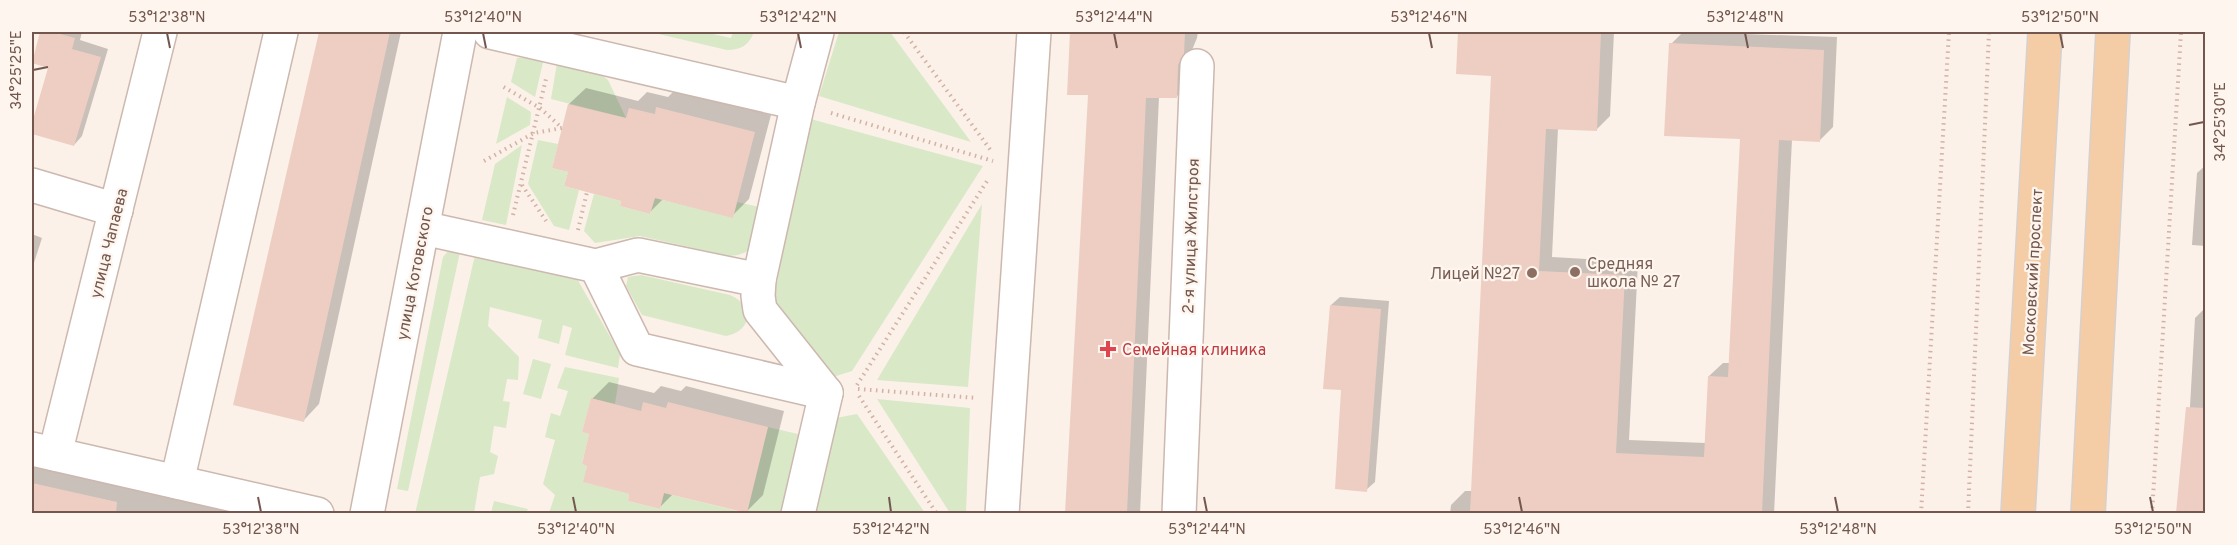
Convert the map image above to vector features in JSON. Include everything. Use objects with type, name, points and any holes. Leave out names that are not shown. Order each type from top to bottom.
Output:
[{"type":"main road","name":"Московский проспект","points":[[2018,513],[2045,32]]},
{"type":"main road","points":[[2088,513],[2113,32]]},
{"type":"street","name":"улица Чапаева","points":[[43,452],[116,210],[160,32]]},
{"type":"street","points":[[177,482],[280,32]]},
{"type":"street","name":"улица Котовского","points":[[367,513],[460,32]]},
{"type":"street","points":[[490,32],[798,103]]},
{"type":"street","points":[[816,32],[759,280],[758,296],[760,310],[841,391]]},
{"type":"street","points":[[1002,513],[1010,400],[1011,164],[1034,32]]},
{"type":"street","name":"2-я улица Жилстроя","points":[[1179,513],[1197,66]]},
{"type":"street","points":[[32,184],[116,210]]},
{"type":"street","points":[[423,228],[596,266],[638,255],[759,280]]},
{"type":"street","points":[[596,266],[638,350],[841,391]]},
{"type":"street","points":[[798,513],[841,391]]},
{"type":"street","points":[[43,452],[317,513]]},
{"type":"path","points":[[904,32],[1011,164]]},
{"type":"path","points":[[1921,513],[1949,32]]},
{"type":"path","points":[[1968,513],[1989,32]]},
{"type":"path","points":[[2152,513],[2181,32]]},
{"type":"path","points":[[505,245],[554,45]]},
{"type":"path","points":[[484,161],[534,133],[562,128],[540,108],[502,87]]},
{"type":"path","points":[[798,103],[1011,164]]},
{"type":"path","points":[[841,391],[1011,164]]},
{"type":"path","points":[[841,391],[1010,400]]},
{"type":"path","points":[[841,391],[937,513]]},
{"type":"green space","points":[[650,32],[704,32],[731,38],[733,32],[754,32],[744,46],[727,50]]},
{"type":"green space","points":[[839,32],[890,32],[971,142],[819,96]]},
{"type":"green space","points":[[528,57],[543,62],[535,97],[511,82],[517,58]]},
{"type":"green space","points":[[557,63],[596,71],[608,80],[626,118],[551,99]]},
{"type":"green space","points":[[507,97],[531,112],[530,125],[496,144]]},
{"type":"green space","points":[[807,118],[983,166],[852,371],[833,377],[773,304]]},
{"type":"green space","points":[[538,140],[558,144],[552,168],[568,172],[564,186],[579,190],[569,230],[554,226],[528,184]]},
{"type":"green space","points":[[522,145],[506,225],[482,220],[495,164]]},
{"type":"green space","points":[[594,194],[621,201],[620,206],[650,214],[655,198],[733,217],[737,202],[764,208],[752,246],[746,252],[729,256],[640,236],[595,243],[584,231]]},
{"type":"green space","points":[[982,204],[968,387],[877,380]]},
{"type":"green space","points":[[450,249],[460,252],[408,491],[397,489],[443,257]]},
{"type":"green space","points":[[475,255],[576,277],[620,354],[618,368],[565,355],[572,328],[563,325],[559,344],[538,338],[542,320],[490,307],[488,326],[519,357],[518,380],[507,379],[503,401],[510,402],[506,428],[494,426],[490,452],[498,456],[494,474],[480,477],[474,513],[415,514]]},
{"type":"green space","points":[[641,275],[730,295],[744,305],[747,311],[745,324],[735,333],[726,336],[642,315],[626,286],[628,277]]},
{"type":"green space","points":[[533,359],[551,364],[541,399],[523,394]]},
{"type":"green space","points":[[565,367],[619,378],[615,404],[591,399],[582,432],[589,434],[582,464],[587,466],[584,482],[629,494],[628,501],[660,509],[664,493],[746,513],[549,513],[555,495],[543,484],[555,440],[545,437],[551,413],[560,416],[568,391],[557,388]]},
{"type":"green space","points":[[877,399],[970,408],[966,513],[950,513]]},
{"type":"green space","points":[[857,414],[925,513],[814,514],[836,418]]},
{"type":"green space","points":[[768,427],[802,435],[785,513],[746,513]]},
{"type":"green space","points":[[494,501],[528,509],[526,513],[491,513]]},
{"type":"building","points":[[40,32],[53,32],[75,38],[72,49],[101,57],[74,146],[32,134],[32,123],[48,68],[32,63]]},
{"type":"building","points":[[319,32],[390,32],[304,422],[233,405]]},
{"type":"building","points":[[1070,32],[1185,32],[1184,54],[1178,65],[1177,98],[1146,98],[1127,513],[1065,513],[1088,95],[1067,95]]},
{"type":"building","name":"Лицей №27","points":[[1458,32],[1601,32],[1597,131],[1546,129],[1539,271],[1625,275],[1616,453],[1704,457],[1708,376],[1728,377],[1740,139],[1664,136],[1669,43],[1824,50],[1820,142],[1779,140],[1762,513],[1470,513],[1491,76],[1456,74]]},
{"type":"building","points":[[568,104],[626,118],[629,108],[655,114],[656,107],[755,132],[733,218],[655,198],[650,214],[620,206],[621,201],[564,186],[568,172],[552,168]]},
{"type":"building","points":[[1330,305],[1381,309],[1367,492],[1335,489],[1341,390],[1323,389]]},
{"type":"building","points":[[591,398],[641,411],[643,402],[666,408],[668,402],[768,427],[747,513],[664,493],[660,509],[628,501],[629,494],[583,482],[587,466],[582,464],[589,434],[582,432]]},
{"type":"building","points":[[2186,407],[2205,408],[2205,513],[2176,513]]},
{"type":"building","points":[[32,483],[117,502],[116,513],[32,513]]},
{"type":"place","name":"Средняя школа № 27","points":[[1575,272]]},
{"type":"place","name":"Лицей №27","points":[[1532,273]]},
{"type":"place","name":"Семейная клиника","points":[[1108,349]]}]
